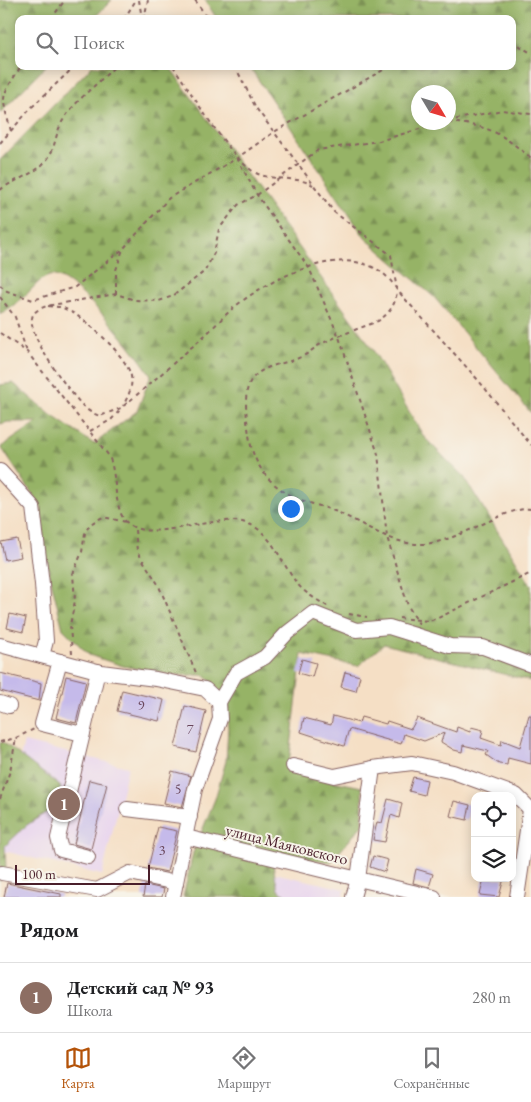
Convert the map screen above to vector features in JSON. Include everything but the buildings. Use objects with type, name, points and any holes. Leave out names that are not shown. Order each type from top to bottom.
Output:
[{"type":"street","points":[[0,471],[33,507],[42,584],[46,641],[42,656]]},
{"type":"street","points":[[2,873],[96,890],[130,873],[174,890],[195,789],[220,719],[219,702],[236,673],[265,657],[287,633],[313,613],[356,630],[389,627],[450,646],[483,647],[531,665]]},
{"type":"street","points":[[0,645],[98,671],[205,689],[219,702]]},
{"type":"street","points":[[65,663],[42,724],[82,734]]},
{"type":"street","points":[[88,857],[61,850],[58,838],[98,671]]},
{"type":"street","points":[[293,766],[334,776],[412,763],[453,772],[516,795],[531,810],[517,897]]},
{"type":"street","name":"улица Маяковского","points":[[186,837],[358,879],[373,768]]},
{"type":"street","points":[[127,809],[190,817]]},
{"type":"street","points":[[353,897],[358,879],[434,897]]},
{"type":"path","points":[[53,15],[65,0]]},
{"type":"path","points":[[127,15],[138,0]]},
{"type":"path","points":[[138,0],[142,15]]},
{"type":"path","points":[[144,15],[148,0]]},
{"type":"path","points":[[195,0],[205,15]]},
{"type":"path","points":[[516,44],[531,53]]},
{"type":"path","points":[[11,131],[2,102],[3,92],[18,70]]},
{"type":"path","points":[[0,143],[44,95],[71,70]]},
{"type":"path","points":[[0,190],[35,171],[44,163],[52,153],[60,125],[68,112],[111,70]]},
{"type":"path","points":[[177,70],[237,158],[257,195],[309,268],[339,337],[378,454],[387,537],[408,606],[420,627]]},
{"type":"path","points":[[237,70],[256,108],[334,212],[391,255],[397,290],[396,300],[386,315],[378,321],[294,359],[272,365],[252,380],[247,390],[246,412],[251,452],[264,474],[284,492],[340,513],[387,537],[419,544],[438,542],[526,508],[531,509]]},
{"type":"path","points":[[0,285],[7,291],[33,300],[75,287],[123,249],[169,198],[237,158],[274,132],[383,70]]},
{"type":"path","points":[[456,120],[502,110],[531,114]]},
{"type":"path","points":[[456,123],[476,124],[500,134],[531,158]]},
{"type":"path","points":[[46,306],[63,308],[75,315],[124,360],[131,374],[132,383],[131,390],[121,408],[100,416],[84,408],[48,360],[40,346],[31,318],[36,311],[46,306],[116,294],[135,300],[159,301],[185,288],[205,271],[214,253],[219,229],[238,205],[257,195],[318,150],[379,141],[416,130]]},
{"type":"path","points":[[237,158],[257,174],[303,180],[314,185]]},
{"type":"path","points":[[116,294],[116,270],[123,249]]},
{"type":"path","points":[[90,431],[111,420],[121,408],[233,308],[260,290],[309,268],[333,262],[352,261],[384,273],[531,445]]},
{"type":"path","points":[[0,297],[15,317],[27,352]]},
{"type":"path","points":[[0,333],[27,352],[109,456],[115,471],[120,511],[126,522],[135,530],[146,532],[196,523],[234,520],[250,524],[262,532],[271,542],[280,560],[304,592],[334,609]]},
{"type":"path","points":[[65,663],[73,650],[70,625],[75,601],[73,574],[82,552],[84,533],[90,524],[103,517],[126,522]]},
{"type":"path","points":[[135,530],[137,551],[158,584],[191,664],[205,689]]},
{"type":"path","points":[[394,617],[430,621],[451,614],[531,573]]},
{"type":"path","points":[[341,613],[367,617]]},
{"type":"path","points":[[0,742],[16,738],[42,724]]},
{"type":"path","points":[[0,799],[10,771],[16,738]]},
{"type":"shaded area","points":[[24,742],[128,767],[102,875],[0,850],[0,841]]},
{"type":"shaded area","points":[[197,856],[345,889],[343,897],[187,897]]},
{"type":"green space","points":[[0,0],[112,0],[97,15],[15,15],[15,70],[42,70],[0,113]]},
{"type":"green space","points":[[205,0],[531,0],[531,413],[434,297],[365,238],[252,70],[516,70],[516,15],[214,15]]},
{"type":"green space","points":[[88,70],[172,70],[373,350],[424,437],[464,477],[531,585],[531,681],[384,644],[358,666],[302,654],[288,772],[362,787],[363,824],[331,862],[271,855],[278,890],[289,897],[183,897],[193,853],[215,799],[226,761],[228,728],[225,696],[204,675],[171,675],[123,666],[89,655],[63,629],[44,551],[41,507],[1,447],[38,422],[8,422],[0,424],[0,385],[13,383],[51,415],[94,444],[137,411],[151,375],[104,316],[73,286],[59,277],[49,276],[45,278],[14,305],[0,314],[0,160]]},
{"type":"green space","points":[[3,742],[60,786],[62,802],[27,825],[5,846],[6,871],[0,881],[0,743]]},
{"type":"place","name":"Детский сад № 93","points":[[64,804]]}]
